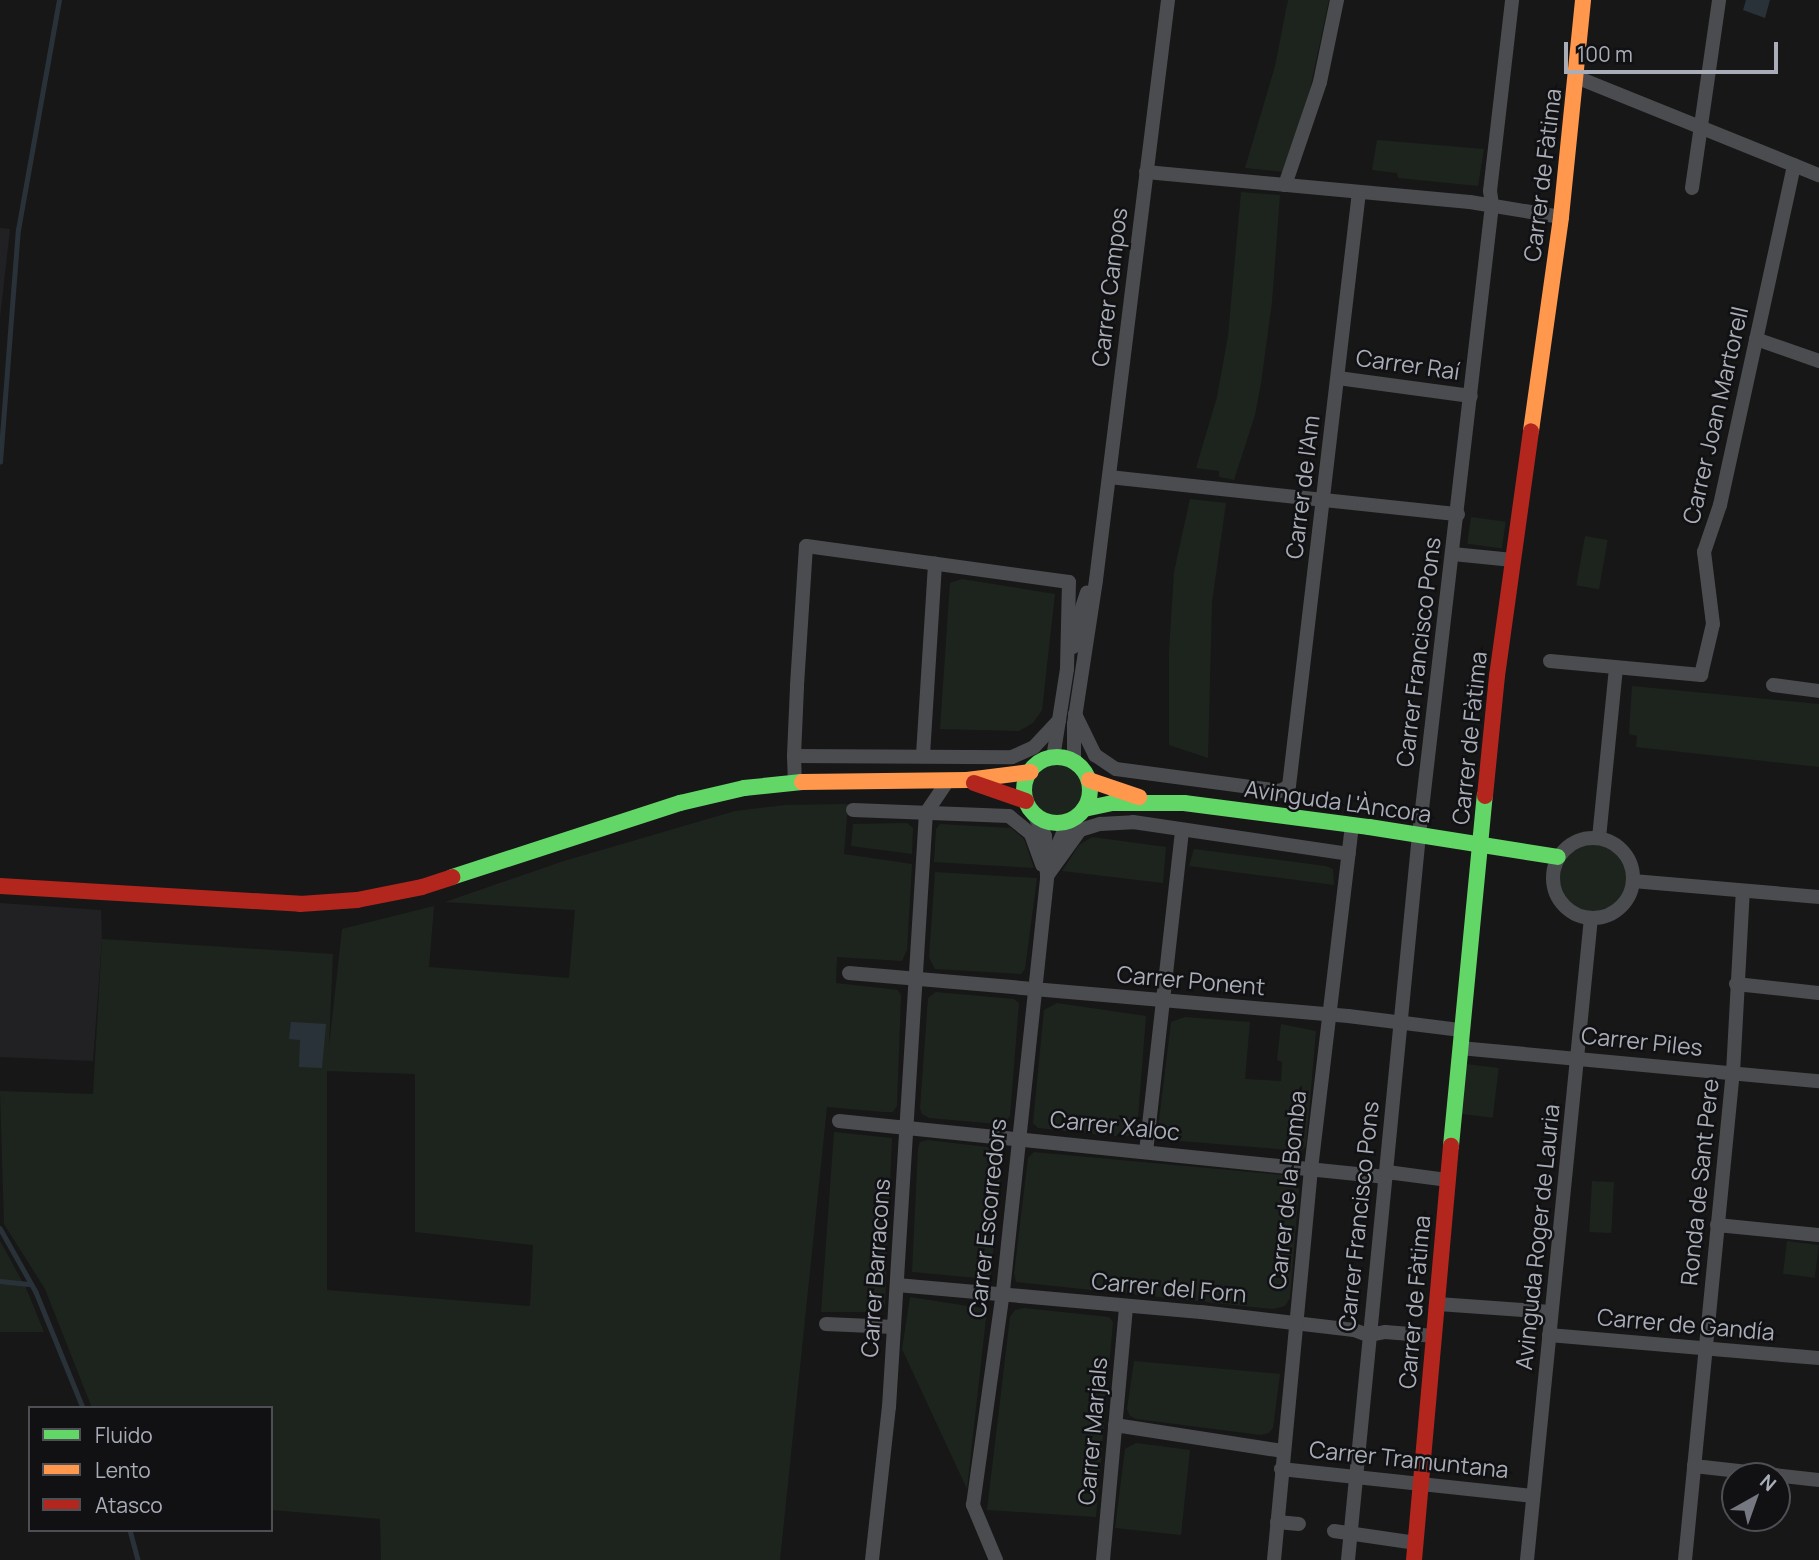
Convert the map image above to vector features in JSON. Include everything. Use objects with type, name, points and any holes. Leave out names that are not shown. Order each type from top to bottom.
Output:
[{"type":"street","name":"Carrer Campos","points":[[1073,762],[1075,714],[1096,580],[1168,0]]},
{"type":"street","points":[[1285,185],[1320,82],[1337,0]]},
{"type":"street","name":"Carrer Francisco Pons","points":[[1348,1560],[1419,835],[1458,514],[1512,0]]},
{"type":"street","name":"Carrer de Fàtima","points":[[1415,1560],[1461,1030],[1497,676],[1561,217],[1583,0]]},
{"type":"street","points":[[1692,188],[1719,0]]},
{"type":"street","points":[[1576,77],[1819,175]]},
{"type":"street","name":"Carrer Joan Martorell","points":[[1616,668],[1701,675],[1713,624],[1704,552],[1720,505],[1794,165]]},
{"type":"street","points":[[1146,172],[1492,205],[1561,217]]},
{"type":"street","name":"Carrer de l'Am","points":[[1075,714],[1095,755],[1116,769],[1269,790],[1280,791],[1289,786],[1359,192]]},
{"type":"street","points":[[1756,339],[1819,361]]},
{"type":"street","name":"Carrer Raí","points":[[1338,377],[1471,396]]},
{"type":"street","points":[[1109,477],[1458,514]]},
{"type":"street","points":[[795,782],[794,756],[806,546],[1069,582],[1067,668]]},
{"type":"street","points":[[1453,554],[1513,560]]},
{"type":"street","points":[[923,755],[934,563]]},
{"type":"street","points":[[1053,758],[1067,668],[1086,595],[1096,580]]},
{"type":"street","points":[[1550,661],[1616,668],[1600,838]]},
{"type":"street","points":[[1773,685],[1819,691]]},
{"type":"street","points":[[794,756],[1012,757],[1034,747],[1059,720]]},
{"type":"street","points":[[967,780],[1030,807],[1050,823],[1068,822],[1084,809],[1090,790],[1088,780],[1073,762],[1053,758],[1040,762],[1030,772],[1024,791],[1030,807]]},
{"type":"street","points":[[0,886],[278,903],[357,900],[422,887],[680,803],[795,782],[967,780],[1030,772]]},
{"type":"street","points":[[926,813],[948,780]]},
{"type":"street","name":"Avinguda L'Àncora","points":[[1088,780],[1153,801]]},
{"type":"street","name":"Avinguda L'Àncora","points":[[1084,809],[1112,803],[1153,801],[1352,825],[1558,857]]},
{"type":"street","name":"Carrer Escorredors","points":[[996,1560],[973,1505],[1002,1294],[1046,876],[1045,836],[1030,807]]},
{"type":"street","points":[[853,810],[1009,816],[1031,834],[1046,876]]},
{"type":"street","name":"Carrer Barracons","points":[[872,1560],[897,1286],[926,813]]},
{"type":"street","name":"Carrer Escorredors","points":[[1046,876],[1068,822]]},
{"type":"street","name":"Carrer Escorredors","points":[[1046,876],[1068,844],[1085,827],[1133,822],[1349,854]]},
{"type":"street","name":"Carrer de la Bomba","points":[[1273,1560],[1311,1169],[1352,825]]},
{"type":"street","points":[[1146,1152],[1182,831]]},
{"type":"street","points":[[1600,838],[1611,842],[1628,858],[1633,881],[1630,893],[1615,912],[1591,918],[1578,915],[1558,897],[1553,870],[1558,857],[1576,841],[1600,838]]},
{"type":"street","points":[[1633,881],[1819,897]]},
{"type":"street","name":"Ronda de Sant Pere","points":[[1685,1560],[1733,1073],[1743,891]]},
{"type":"street","name":"Avinguda Roger de Lauria","points":[[1527,1560],[1591,918]]},
{"type":"street","points":[[849,973],[916,978]]},
{"type":"street","name":"Carrer Ponent","points":[[916,978],[1461,1030]]},
{"type":"street","points":[[1736,984],[1819,993]]},
{"type":"street","name":"Carrer Piles","points":[[1460,1048],[1819,1081]]},
{"type":"street","name":"Carrer Xaloc","points":[[839,1121],[1311,1169],[1448,1180]]},
{"type":"street","points":[[1717,1225],[1819,1235]]},
{"type":"street","name":"Carrer del Forn","points":[[897,1286],[1296,1323],[1354,1330],[1368,1335],[1385,1332],[1435,1336]]},
{"type":"street","points":[[1438,1304],[1551,1312]]},
{"type":"street","name":"Carrer Marjals","points":[[1103,1560],[1126,1306]]},
{"type":"street","points":[[826,1324],[894,1327]]},
{"type":"street","name":"Carrer de Gandía","points":[[1549,1335],[1819,1358]]},
{"type":"street","name":"Carrer Tramuntana","points":[[1115,1425],[1283,1451]]},
{"type":"street","points":[[1694,1466],[1819,1480]]},
{"type":"street","name":"Carrer Tramuntana","points":[[1281,1468],[1533,1496]]},
{"type":"street","points":[[1277,1522],[1299,1524]]},
{"type":"street","points":[[1334,1531],[1416,1543]]},
{"type":"shaded area","points":[[1288,0],[1329,0],[1310,89],[1286,172],[1245,168],[1275,66]]},
{"type":"shaded area","points":[[1746,0],[1770,0],[1765,18],[1743,10]]},
{"type":"shaded area","points":[[1377,140],[1484,149],[1478,186],[1398,178],[1397,173],[1372,170]]},
{"type":"shaded area","points":[[1241,192],[1280,195],[1272,302],[1261,383],[1255,415],[1234,480],[1219,477],[1219,471],[1196,468],[1217,397],[1228,336]]},
{"type":"shaded area","points":[[0,228],[10,229],[0,318]]},
{"type":"shaded area","points":[[1190,499],[1226,503],[1212,602],[1208,758],[1169,745],[1169,652],[1174,572]]},
{"type":"shaded area","points":[[1471,517],[1506,522],[1502,549],[1467,544]]},
{"type":"shaded area","points":[[1585,536],[1608,540],[1599,589],[1576,585]]},
{"type":"shaded area","points":[[962,579],[1055,594],[1042,710],[1033,723],[1019,731],[940,729],[950,583]]},
{"type":"shaded area","points":[[1632,686],[1819,704],[1819,767],[1636,747],[1637,736],[1629,734]]},
{"type":"shaded area","points":[[1057,757],[1080,767],[1090,790],[1080,813],[1057,823],[1034,813],[1024,790],[1034,767]]},
{"type":"shaded area","points":[[848,804],[844,854],[912,864],[907,950],[902,961],[837,957],[836,983],[898,990],[901,995],[897,1106],[893,1112],[827,1107],[780,1560],[381,1560],[380,1519],[273,1510],[273,1406],[91,1406],[45,1289],[4,1224],[0,1091],[93,1094],[102,939],[333,954],[329,1046],[342,929],[434,906],[429,967],[569,978],[575,910],[445,902],[564,861],[735,811],[786,805]],"holes":[[[327,1071],[415,1074],[415,1232],[533,1245],[530,1306],[327,1290]]]},
{"type":"shaded area","points":[[907,823],[913,828],[912,854],[851,846],[853,824]]},
{"type":"shaded area","points":[[940,824],[1011,828],[1024,839],[1034,868],[934,862],[936,829]]},
{"type":"shaded area","points":[[1092,837],[1166,847],[1163,883],[1062,871],[1079,845]]},
{"type":"shaded area","points":[[1593,838],[1608,841],[1621,850],[1630,863],[1633,878],[1630,893],[1621,906],[1608,915],[1593,918],[1578,915],[1565,906],[1556,893],[1553,878],[1556,863],[1565,850],[1578,841]]},
{"type":"shaded area","points":[[1194,849],[1326,866],[1333,869],[1334,885],[1189,866]]},
{"type":"shaded area","points":[[935,872],[1037,878],[1025,969],[1021,974],[935,969],[929,957]]},
{"type":"shaded area","points":[[0,903],[101,910],[102,939],[93,1061],[0,1057]]},
{"type":"shaded area","points":[[936,992],[1014,999],[1019,1003],[1010,1116],[1006,1121],[998,1124],[929,1118],[922,1114],[920,1108],[928,998]]},
{"type":"shaded area","points":[[1057,1003],[1146,1016],[1137,1130],[1131,1135],[1123,1137],[1038,1128],[1033,1123],[1044,1010]]},
{"type":"shaded area","points":[[1185,1017],[1250,1022],[1245,1079],[1281,1081],[1282,1062],[1277,1060],[1281,1024],[1316,1031],[1306,1146],[1301,1151],[1168,1140],[1161,1136],[1158,1128],[1171,1022]]},
{"type":"shaded area","points":[[291,1022],[326,1024],[322,1068],[299,1067],[300,1040],[289,1039]]},
{"type":"shaded area","points":[[1466,1064],[1499,1068],[1493,1118],[1460,1114]]},
{"type":"shaded area","points":[[834,1132],[892,1138],[885,1304],[881,1312],[821,1312]]},
{"type":"shaded area","points":[[928,1140],[1003,1151],[991,1274],[987,1279],[912,1272],[918,1148],[920,1142]]},
{"type":"shaded area","points":[[1034,1152],[1293,1176],[1299,1181],[1299,1189],[1290,1298],[1285,1306],[1273,1309],[1016,1282],[1014,1274],[1028,1158]]},
{"type":"shaded area","points":[[1592,1181],[1614,1182],[1611,1233],[1589,1232]]},
{"type":"shaded area","points":[[0,1241],[26,1288],[44,1332],[0,1332]]},
{"type":"shaded area","points":[[1787,1241],[1819,1245],[1815,1278],[1783,1274]]},
{"type":"shaded area","points":[[910,1297],[987,1309],[967,1489],[902,1349]]},
{"type":"shaded area","points":[[1024,1308],[1109,1317],[1113,1322],[1096,1517],[987,1510],[1010,1317],[1015,1310]]},
{"type":"shaded area","points":[[1134,1361],[1280,1374],[1273,1428],[1269,1433],[1261,1435],[1136,1419],[1130,1416],[1127,1409]]},
{"type":"shaded area","points":[[1136,1443],[1190,1450],[1181,1535],[1115,1528],[1125,1449]]},
{"type":"waterway","points":[[0,462],[18,230],[59,0]]},
{"type":"waterway","points":[[0,1228],[36,1292],[82,1406]]},
{"type":"waterway","points":[[0,1281],[31,1284]]},
{"type":"waterway","points":[[131,1532],[138,1560]]},
{"type":"traffic: fast","points":[[1057,757],[1070,760],[1080,767],[1087,777],[1090,790],[1087,803],[1080,813],[1070,820],[1057,823],[1044,820],[1034,813],[1027,803],[1024,790],[1027,777],[1034,767],[1044,760],[1057,757]]},
{"type":"traffic: fast","points":[[452,877],[680,803],[744,788],[802,782]]},
{"type":"traffic: fast","points":[[1451,1146],[1485,796]]},
{"type":"traffic: fast","points":[[1084,809],[1112,803],[1184,803],[1369,827],[1558,857]]},
{"type":"traffic: slow","points":[[1531,431],[1561,217],[1583,0]]},
{"type":"traffic: slow","points":[[802,782],[967,780],[1030,772]]},
{"type":"traffic: slow","points":[[1089,780],[1139,797]]},
{"type":"traffic: jam","points":[[1485,796],[1497,676],[1531,431]]},
{"type":"traffic: jam","points":[[974,783],[1026,801]]},
{"type":"traffic: jam","points":[[0,886],[300,904],[357,900],[422,887],[452,877]]},
{"type":"traffic: jam","points":[[1414,1560],[1451,1146]]}]
